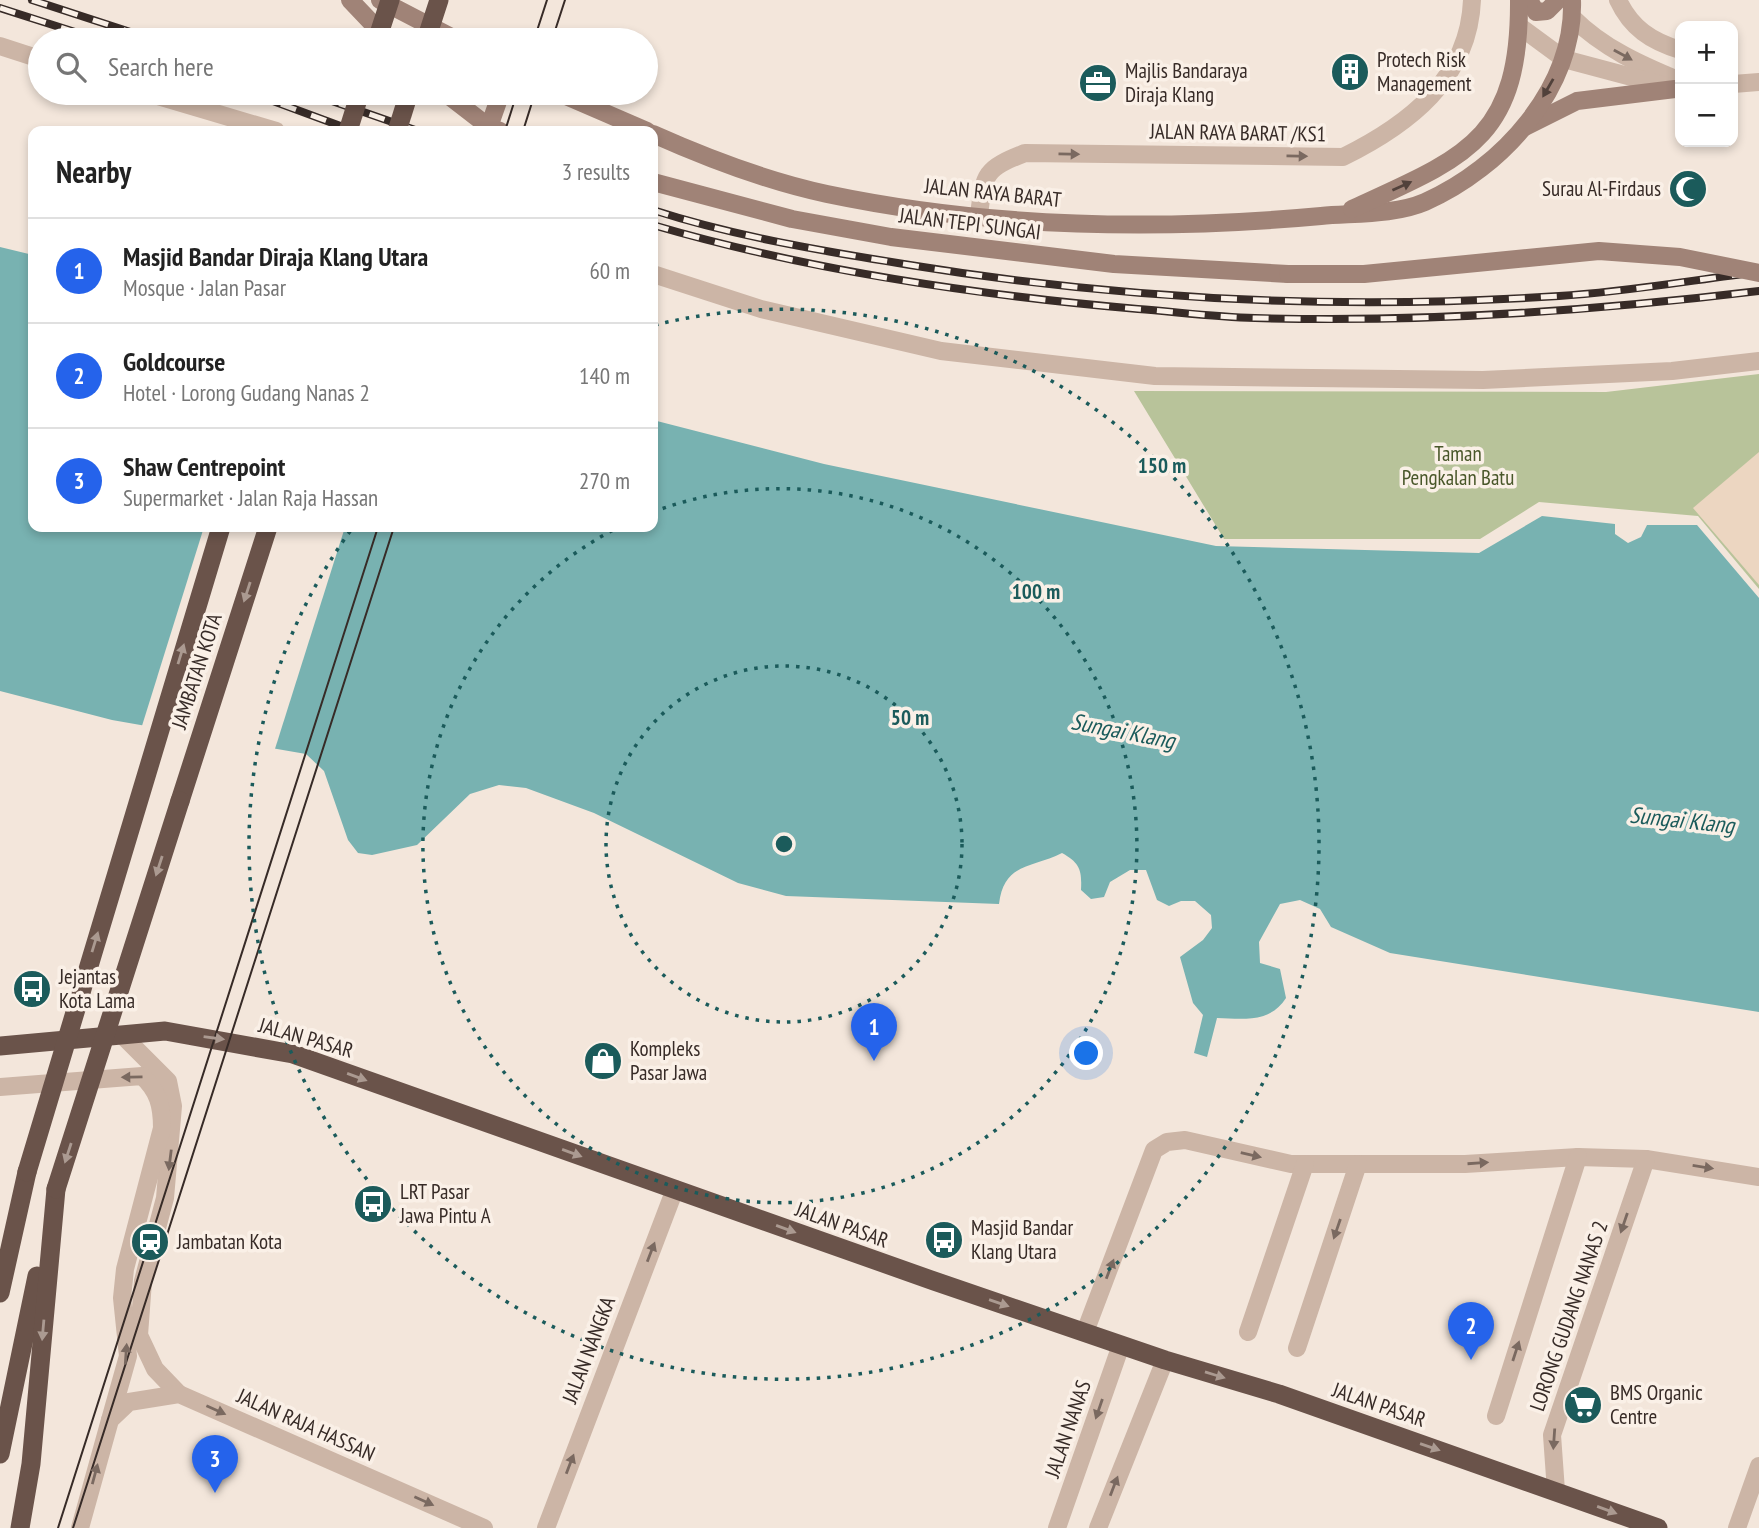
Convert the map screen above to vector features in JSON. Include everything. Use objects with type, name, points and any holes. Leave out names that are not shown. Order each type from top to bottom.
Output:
[{"type":"highway","points":[[381,28],[390,0]]},
{"type":"highway","points":[[430,28],[439,0]]},
{"type":"highway","points":[[350,126],[356,105]]},
{"type":"highway","points":[[399,126],[405,105]]},
{"type":"highway","name":"JAMBATAN KOTA","points":[[27,1172],[219,532]]},
{"type":"highway","name":"JAMBATAN KOTA","points":[[56,1189],[266,532]]},
{"type":"highway","name":"JALAN PASAR","points":[[0,1046],[124,1037],[165,1031],[293,1054],[1121,1345],[1279,1394],[1655,1527]]},
{"type":"highway","points":[[0,1246],[27,1172]]},
{"type":"highway","points":[[0,1293],[27,1172]]},
{"type":"highway","points":[[0,1454],[56,1189]]},
{"type":"highway","points":[[20,1528],[31,1464],[56,1189]]},
{"type":"main road","points":[[350,0],[377,28]]},
{"type":"main road","points":[[380,0],[434,28]]},
{"type":"main road","name":"JALAN RAYA BARAT","points":[[1340,214],[1439,170],[1474,144],[1505,101],[1518,48],[1519,0]]},
{"type":"main road","points":[[1529,0],[1536,12],[1547,11],[1558,0]]},
{"type":"main road","name":"JALAN RAYA BARAT","points":[[658,136],[761,177],[786,184],[874,203],[1062,224],[1228,224],[1424,203],[1468,177],[1502,152],[1525,127],[1564,59],[1573,18],[1572,0]]},
{"type":"main road","points":[[1525,127],[1577,101],[1675,86]]},
{"type":"main road","points":[[462,105],[491,126]]},
{"type":"main road","points":[[495,126],[498,105]]},
{"type":"main road","points":[[587,105],[635,126]]},
{"type":"main road","name":"JALAN TEPI SUNGAI","points":[[658,183],[792,219],[891,237],[1114,264],[1288,274],[1364,274],[1599,251],[1680,257],[1759,273]]},
{"type":"street","name":"JALAN RAYA BARAT /KS1","points":[[979,215],[983,181],[1002,162],[1025,153],[1343,157],[1385,136],[1431,99],[1467,39],[1472,0]]},
{"type":"street","points":[[1618,0],[1635,28],[1656,41],[1675,48]]},
{"type":"street","points":[[1573,18],[1591,36],[1675,84]]},
{"type":"street","points":[[1519,26],[1564,59],[1675,85]]},
{"type":"street","points":[[0,47],[28,55]]},
{"type":"street","points":[[1738,84],[1759,82]]},
{"type":"street","points":[[188,105],[259,126]]},
{"type":"street","points":[[658,276],[761,309],[941,351],[1155,376],[1483,380],[1672,371],[1759,361]]},
{"type":"street","points":[[124,1037],[168,1081],[173,1106],[165,1198],[143,1281],[139,1335],[155,1369],[180,1394]]},
{"type":"street","points":[[0,1087],[142,1076],[152,1086],[162,1105],[162,1128],[125,1269],[122,1298],[128,1356],[80,1528]]},
{"type":"street","points":[[1085,1332],[1154,1150],[1167,1142],[1185,1140],[1291,1164],[1465,1164],[1578,1157],[1646,1158],[1759,1177]]},
{"type":"street","name":"LORONG GUDANG NANAS 2","points":[[1496,1416],[1578,1157]]},
{"type":"street","name":"LORONG GUDANG NANAS 2","points":[[1556,1491],[1552,1435],[1646,1158]]},
{"type":"street","points":[[1248,1332],[1305,1164]]},
{"type":"street","points":[[1297,1348],[1358,1164]]},
{"type":"street","name":"JALAN NANGKA","points":[[546,1528],[675,1189]]},
{"type":"street","name":"JALAN NANAS","points":[[1058,1528],[1121,1345]]},
{"type":"street","points":[[1098,1528],[1165,1360]]},
{"type":"street","points":[[110,1420],[129,1402],[180,1394]]},
{"type":"street","name":"JALAN RAJA HASSAN","points":[[180,1394],[484,1528]]},
{"type":"street","points":[[1737,1528],[1759,1466]]},
{"type":"green space","name":"Taman Pengkalan Batu","points":[[1759,374],[1759,589],[1698,516],[1539,502],[1480,539],[1224,539],[1134,391],[1606,392]]},
{"type":"shaded area","points":[[1759,452],[1759,585],[1693,508]]},
{"type":"water","name":"Sungai Klang","points":[[0,247],[28,254],[28,532],[658,532],[658,421],[824,464],[1216,546],[1479,553],[1542,516],[1615,524],[1615,534],[1628,543],[1641,537],[1647,525],[1697,525],[1759,598],[1759,1012],[1390,953],[1331,927],[1320,909],[1300,900],[1280,904],[1259,942],[1260,963],[1280,969],[1286,998],[1280,1006],[1264,1016],[1246,1019],[1217,1018],[1207,1057],[1194,1053],[1203,1015],[1193,1003],[1180,957],[1203,940],[1212,928],[1211,915],[1195,901],[1181,901],[1169,906],[1157,900],[1146,870],[1130,870],[1110,882],[1104,897],[1091,899],[1081,890],[1081,877],[1076,864],[1062,853],[1013,873],[1002,890],[999,904],[786,896],[738,883],[594,813],[526,788],[499,785],[470,794],[417,845],[372,855],[358,853],[348,840],[324,771],[306,754],[112,720],[0,691]]},
{"type":"pier","points":[[202,532],[343,532],[274,752],[141,729]]},
{"type":"tram line","points":[[538,28],[547,0]]},
{"type":"tram line","points":[[556,28],[565,0]]},
{"type":"tram line","points":[[507,126],[513,105]]},
{"type":"tram line","points":[[525,126],[531,105]]},
{"type":"tram line","points":[[58,1528],[376,532]]},
{"type":"tram line","points":[[73,1528],[392,532]]},
{"type":"railway","points":[[32,0],[118,28]]},
{"type":"railway","points":[[0,8],[62,28]]},
{"type":"railway","points":[[284,105],[340,126]]},
{"type":"railway","points":[[343,105],[404,126]]},
{"type":"railway","points":[[658,212],[748,236],[910,265],[1071,287],[1233,299],[1396,302],[1559,296],[1759,272]]},
{"type":"railway","points":[[658,226],[772,256],[893,279],[1077,303],[1226,317],[1381,319],[1507,314],[1759,291]]},
{"type":"place","name":"Protech Risk Management","points":[[1350,72]]},
{"type":"place","name":"Majlis Bandaraya Diraja Klang","points":[[1098,83]]},
{"type":"place","name":"Surau Al-Firdaus","points":[[1688,189]]},
{"type":"place","name":"Jejantas Kota Lama","points":[[32,989]]},
{"type":"place","name":"Kompleks Pasar Jawa","points":[[603,1061]]},
{"type":"place","name":"Masjid Bandar Diraja Klang Utara","points":[[874,1061]]},
{"type":"place","name":"LRT Pasar Jawa Pintu A","points":[[373,1204]]},
{"type":"place","name":"Masjid Bandar Klang Utara","points":[[944,1240]]},
{"type":"place","name":"Jambatan Kota","points":[[150,1242]]},
{"type":"place","name":"Goldcourse","points":[[1471,1360]]},
{"type":"place","name":"BMS Organic Centre","points":[[1583,1405]]},
{"type":"place","name":"Shaw Centrepoint","points":[[215,1493]]}]
